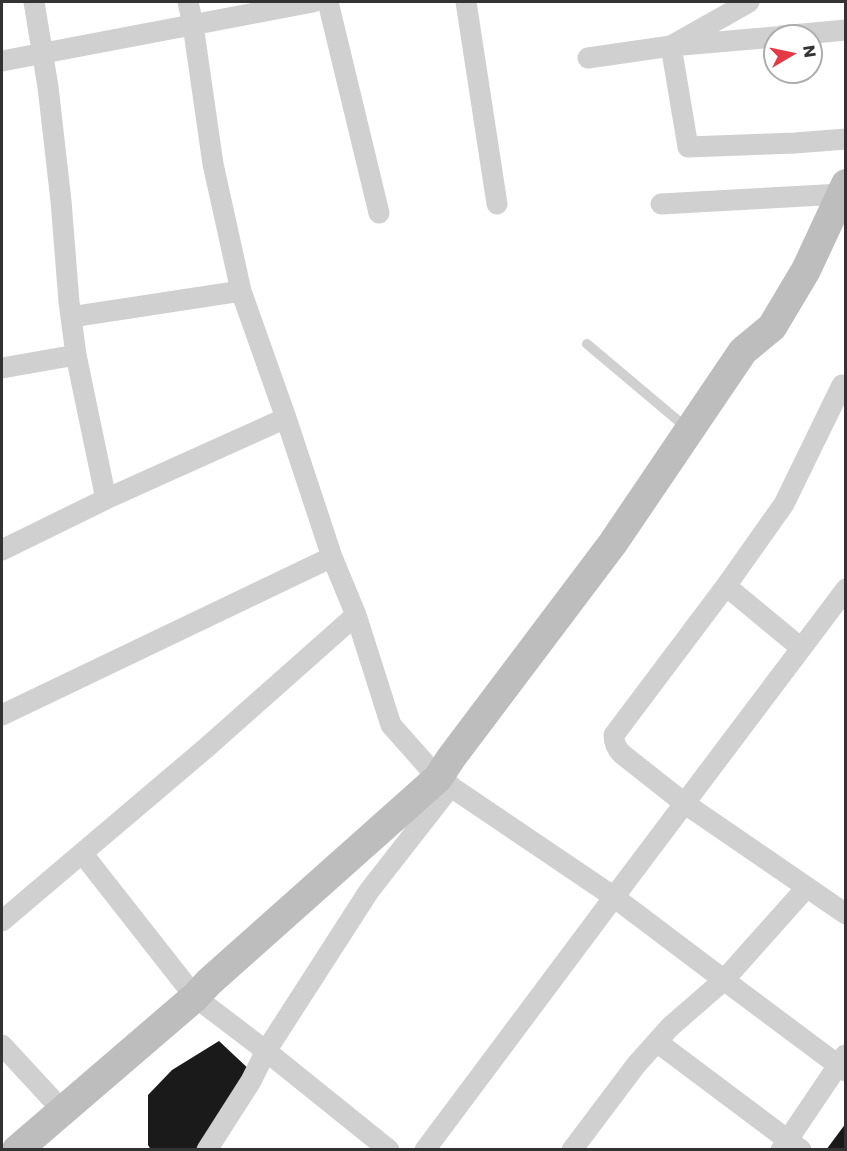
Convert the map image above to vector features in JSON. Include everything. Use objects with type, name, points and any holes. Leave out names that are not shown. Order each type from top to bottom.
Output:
[{"type":"street","points":[[34,2],[48,87],[76,356],[105,499]]},
{"type":"street","points":[[188,2],[213,164],[241,291],[332,557],[356,615],[391,725],[445,782],[614,897],[724,980],[843,1063],[790,1146],[657,1042]]},
{"type":"street","points":[[2,61],[313,2]]},
{"type":"street","points":[[328,2],[379,213]]},
{"type":"street","points":[[466,2],[497,204]]},
{"type":"street","points":[[671,46],[749,2]]},
{"type":"street","points":[[823,32],[846,30]]},
{"type":"street","points":[[588,57],[671,46],[763,38]]},
{"type":"street","points":[[671,46],[688,147],[846,139]]},
{"type":"street","points":[[207,1149],[251,1081],[266,1051],[369,891],[445,782],[458,749],[612,543],[743,351],[772,327],[806,270],[843,189],[661,204]]},
{"type":"street","points":[[71,317],[241,291]]},
{"type":"street","points":[[2,368],[76,356]]},
{"type":"street","points":[[842,385],[784,504],[726,586],[614,735],[614,742],[622,754],[684,803],[846,914]]},
{"type":"street","points":[[2,550],[105,499],[286,418]]},
{"type":"street","points":[[2,715],[332,557]]},
{"type":"street","points":[[726,586],[801,648]]},
{"type":"street","points":[[425,1149],[846,589]]},
{"type":"street","points":[[2,921],[206,748],[356,615]]},
{"type":"street","points":[[17,1149],[445,782]]},
{"type":"street","points":[[82,853],[195,997],[389,1149]]},
{"type":"street","points":[[572,1149],[636,1065],[670,1027],[724,980],[807,887]]},
{"type":"street","points":[[2,1046],[62,1110]]},
{"type":"lane","points":[[587,344],[689,430]]},
{"type":"building","points":[[219,1041],[252,1072],[202,1150],[151,1150],[148,1145],[148,1095],[172,1070]]},
{"type":"building","points":[[846,1123],[846,1150],[826,1150]]}]
